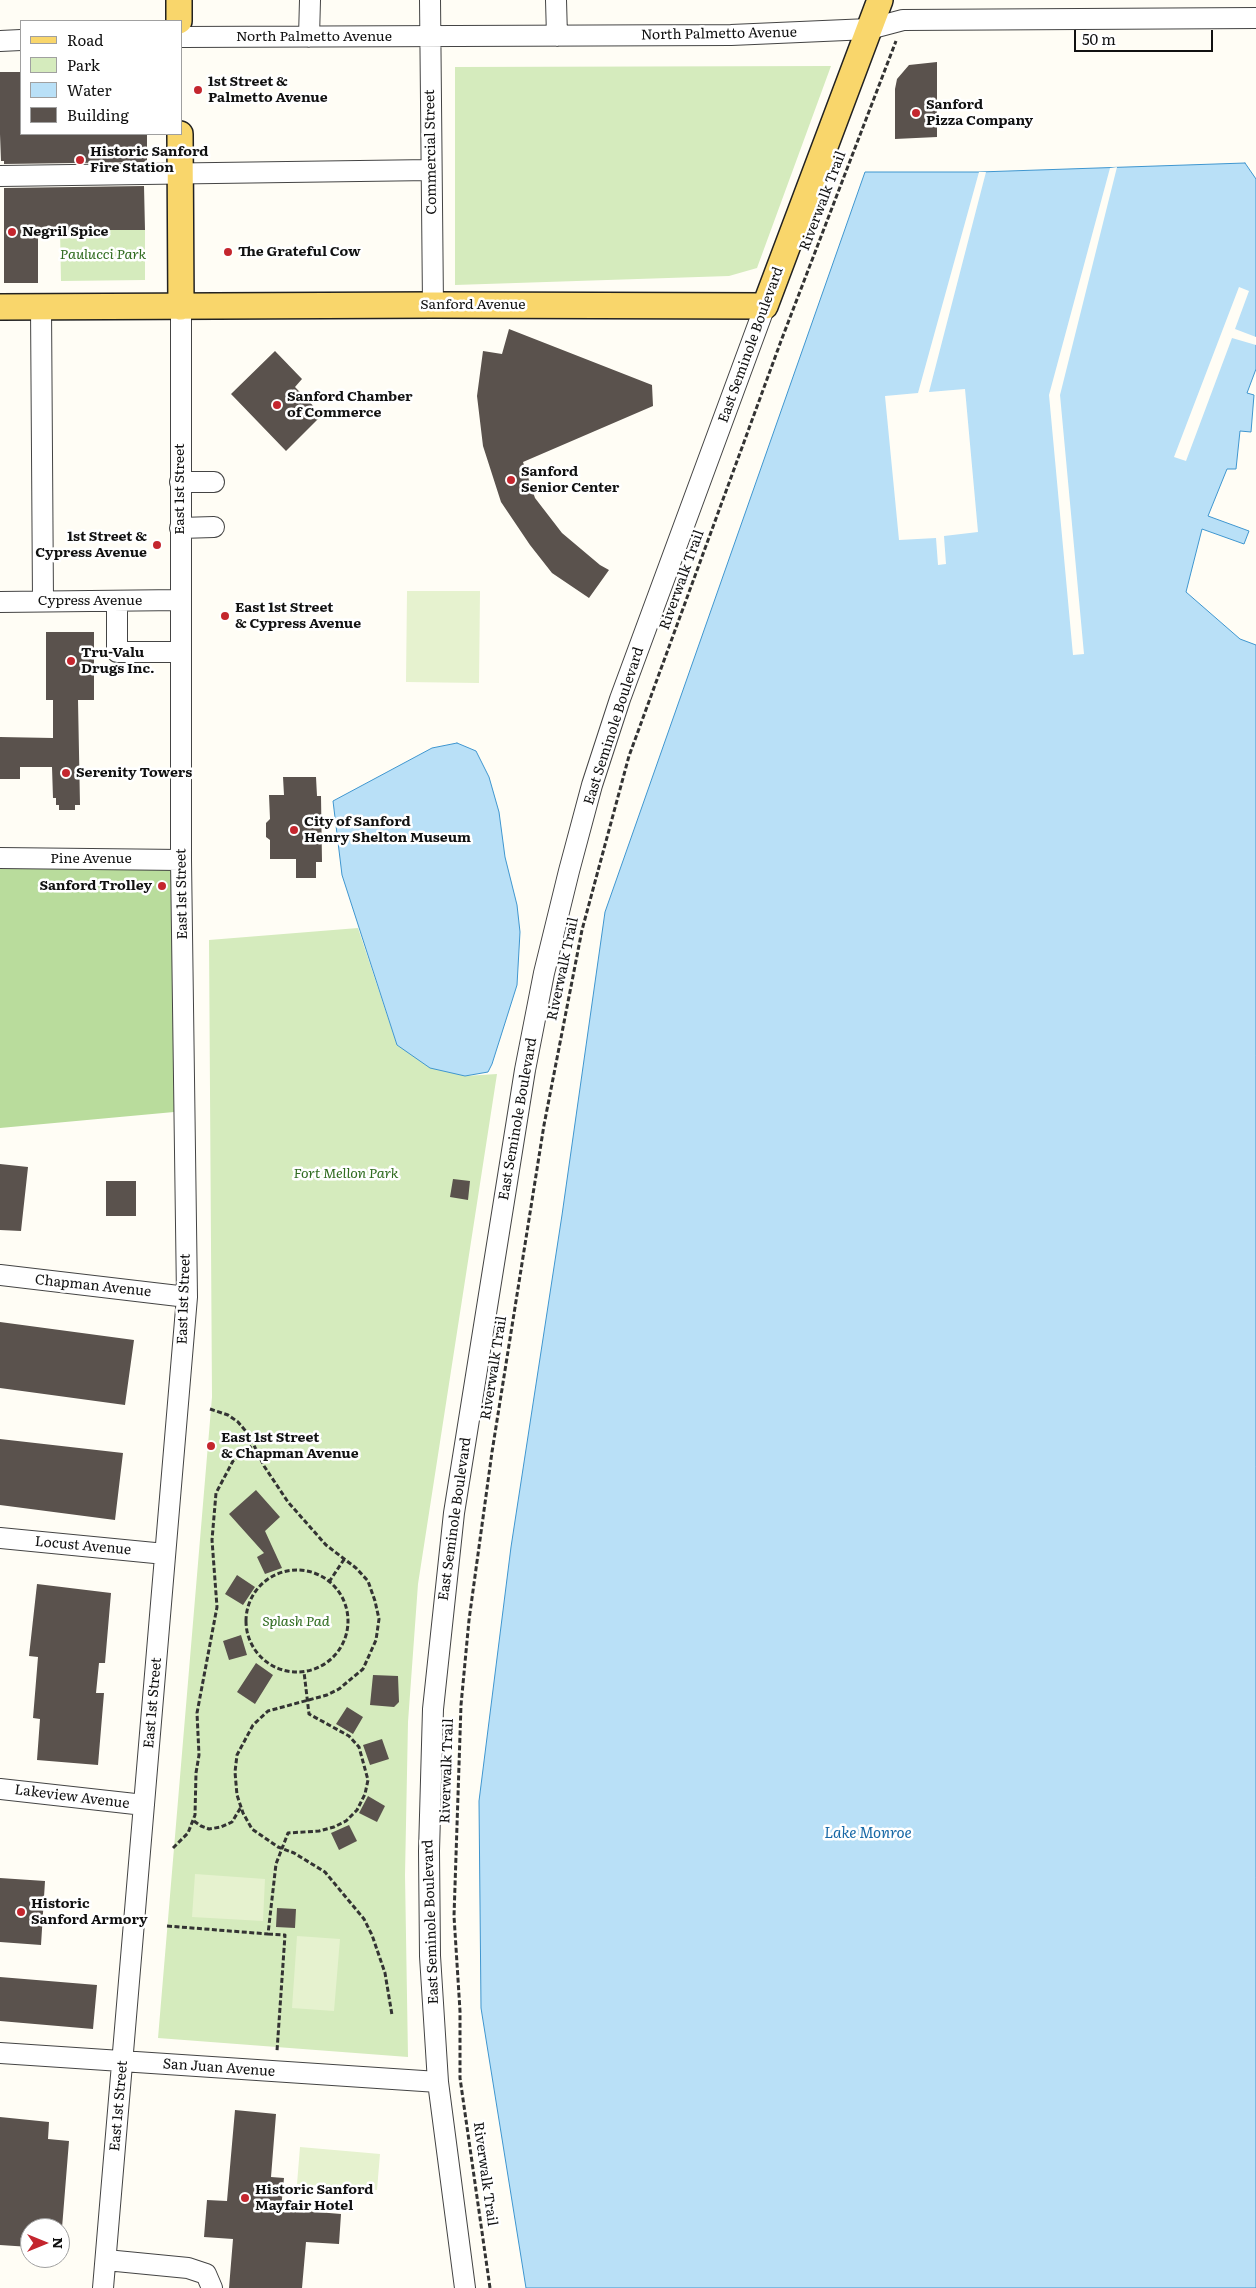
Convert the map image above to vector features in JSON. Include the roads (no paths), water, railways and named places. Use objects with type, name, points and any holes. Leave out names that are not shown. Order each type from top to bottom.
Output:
[{"type":"main road","points":[[179,0],[179,20]]},
{"type":"main road","name":"East Seminole Boulevard","points":[[766,306],[880,0]]},
{"type":"main road","points":[[180,135],[180,307]]},
{"type":"main road","name":"Sanford Avenue","points":[[0,307],[766,306]]},
{"type":"street","name":"Commercial Street","points":[[430,0],[432,305]]},
{"type":"street","points":[[556,0],[557,36]]},
{"type":"street","points":[[309,37],[310,2]]},
{"type":"street","name":"North Palmetto Avenue","points":[[182,38],[731,35],[869,28],[903,20],[1256,18]]},
{"type":"street","points":[[0,41],[20,40]]},
{"type":"street","points":[[0,176],[431,170]]},
{"type":"street","name":"East Seminole Boulevard","points":[[465,2288],[438,2082],[430,1956],[428,1850],[433,1709],[454,1513],[526,1070],[544,973],[592,785],[620,699],[766,306]]},
{"type":"street","points":[[41,307],[43,601]]},
{"type":"street","name":"East 1st Street","points":[[103,2288],[187,1297],[180,600],[180,307]]},
{"type":"street","points":[[180,482],[214,482]]},
{"type":"street","points":[[180,528],[214,528]]},
{"type":"street","name":"Cypress Avenue","points":[[0,602],[180,600]]},
{"type":"street","points":[[117,601],[118,652],[181,652]]},
{"type":"street","name":"Pine Avenue","points":[[0,858],[182,860]]},
{"type":"street","name":"Chapman Avenue","points":[[0,1275],[187,1297]]},
{"type":"street","name":"Locust Avenue","points":[[0,1538],[165,1554]]},
{"type":"street","name":"Lakeview Avenue","points":[[0,1789],[144,1805]]},
{"type":"street","name":"San Juan Avenue","points":[[0,2052],[123,2062],[438,2082]]},
{"type":"street","points":[[106,2260],[188,2268],[206,2274],[212,2288]]},
{"type":"water","name":"Lake Monroe","points":[[1245,163],[1256,179],[1256,369],[1247,393],[1254,395],[1251,432],[1240,431],[1236,469],[1227,469],[1208,516],[1249,531],[1244,544],[1202,529],[1186,592],[1240,639],[1256,645],[1256,2288],[526,2288],[481,2008],[479,1801],[511,1547],[562,1215],[605,912],[865,172],[979,172]]},
{"type":"water","points":[[457,743],[476,751],[489,777],[499,812],[505,857],[517,905],[520,932],[517,985],[492,1064],[488,1072],[465,1076],[430,1068],[397,1045],[342,875],[333,801],[432,748]]},
{"type":"place","name":"1st Street & Palmetto Avenue","points":[[198,90]]},
{"type":"place","name":"Sanford Pizza Company","points":[[916,113]]},
{"type":"place","name":"Historic Sanford Fire Station","points":[[80,160]]},
{"type":"place","name":"Negril Spice","points":[[12,232]]},
{"type":"place","name":"The Grateful Cow","points":[[228,252]]},
{"type":"place","name":"Sanford Chamber of Commerce","points":[[277,405]]},
{"type":"place","name":"Sanford Senior Center","points":[[511,480]]},
{"type":"place","name":"1st Street & Cypress Avenue","points":[[157,545]]},
{"type":"place","name":"East 1st Street & Cypress Avenue","points":[[225,616]]},
{"type":"place","name":"Tru-Valu Drugs Inc.","points":[[71,661]]},
{"type":"place","name":"Serenity Towers","points":[[66,773]]},
{"type":"place","name":"City of Sanford Henry Shelton Museum","points":[[294,830]]},
{"type":"place","name":"Sanford Trolley","points":[[162,886]]},
{"type":"place","name":"East 1st Street & Chapman Avenue","points":[[211,1446]]},
{"type":"place","name":"Historic Sanford Armory","points":[[21,1912]]},
{"type":"place","name":"Historic Sanford Mayfair Hotel","points":[[245,2198]]},
{"type":"park label","name":"Paulucci Park","points":[[103,255]]},
{"type":"park label","name":"Fort Mellon Park","points":[[346,1174]]},
{"type":"park label","name":"Splash Pad","points":[[296,1622]]}]
